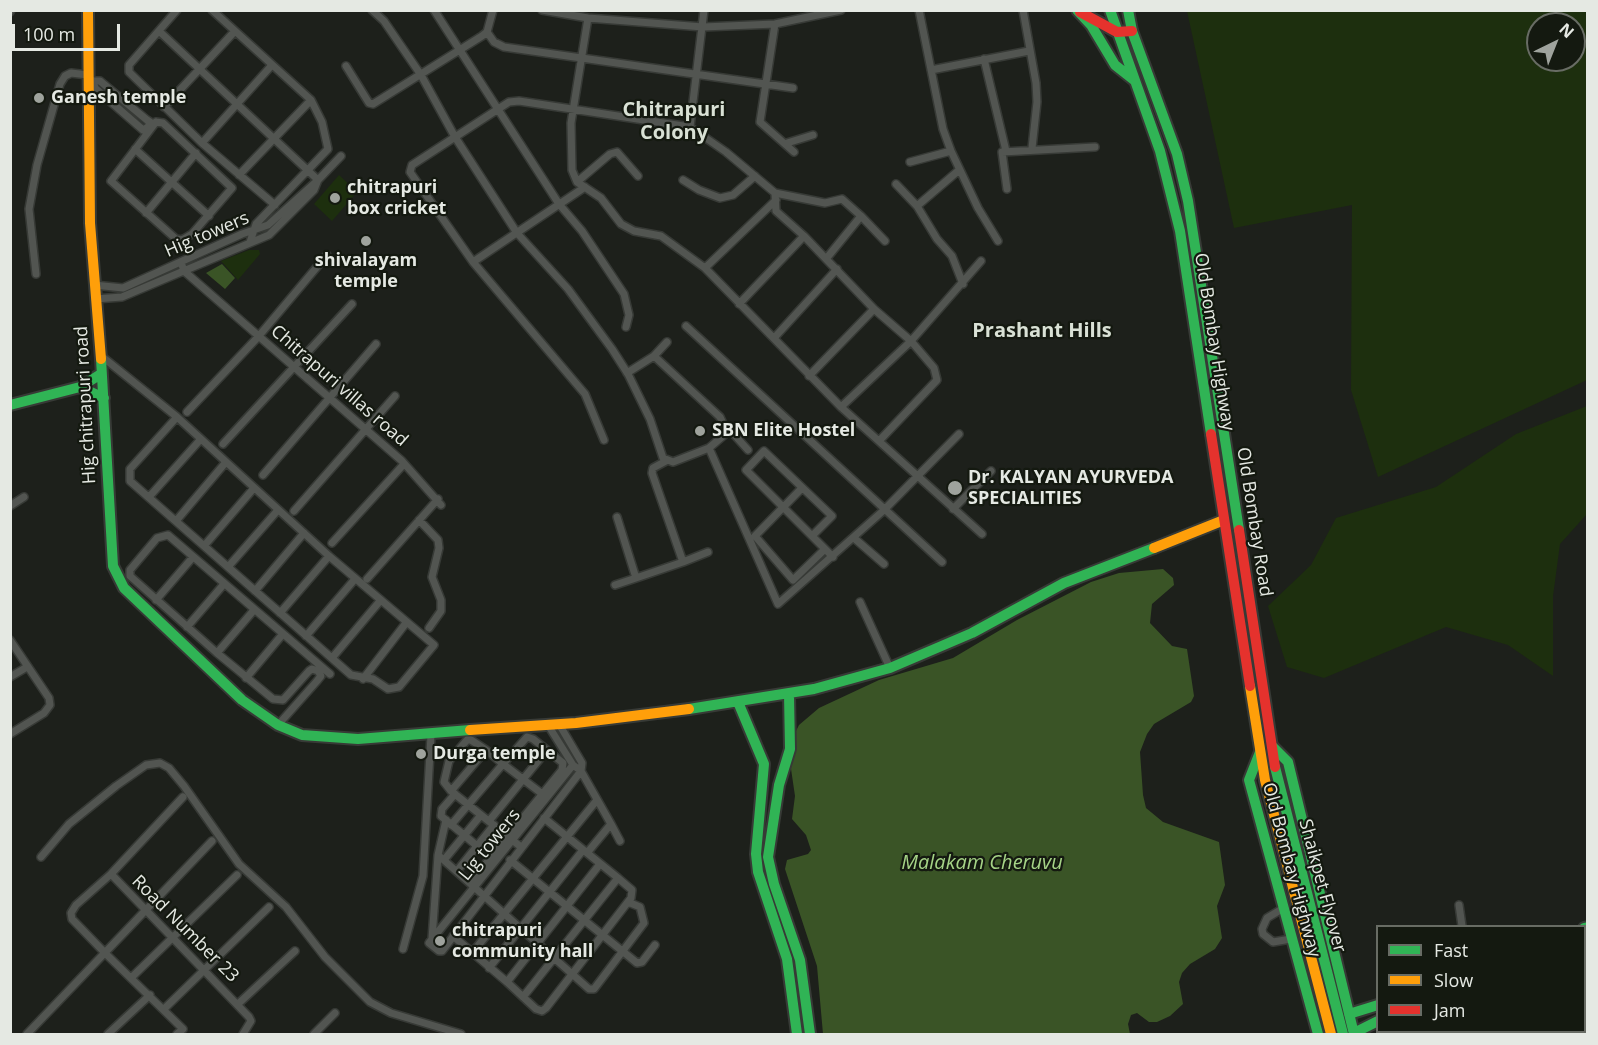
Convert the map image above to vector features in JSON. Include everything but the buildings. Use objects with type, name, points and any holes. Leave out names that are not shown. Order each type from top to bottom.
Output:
[{"type":"main road","name":"Hig chitrapuri road","points":[[88,10],[91,78],[90,224],[104,398],[108,516],[116,575],[124,588],[220,680],[278,725],[302,735],[321,738],[358,739],[431,735],[496,727],[554,724],[738,702],[842,683],[890,668],[972,633],[1064,583],[1224,520]]},
{"type":"main road","points":[[1077,10],[1105,13],[1128,11]]},
{"type":"main road","points":[[1077,10],[1091,25],[1115,65],[1134,80]]},
{"type":"main road","name":"Old Bombay Road","points":[[1128,11],[1132,31],[1177,153],[1196,238],[1272,746],[1287,762],[1349,1014],[1350,1034]]},
{"type":"main road","points":[[1105,13],[1117,32],[1132,31]]},
{"type":"main road","name":"Old Bombay Highway","points":[[1105,13],[1117,32],[1160,151],[1180,231],[1260,751],[1249,780],[1282,909],[1318,1035]]},
{"type":"main road","points":[[10,405],[80,387],[101,374]]},
{"type":"main road","points":[[80,387],[104,398]]},
{"type":"main road","points":[[789,694],[790,749],[771,824],[768,856],[774,884],[800,960],[810,1035]]},
{"type":"main road","points":[[738,702],[764,764],[756,854],[763,892],[787,960],[797,1035]]},
{"type":"main road","name":"Shaikpet Flyover","points":[[1272,746],[1277,778],[1350,1034]]},
{"type":"main road","name":"Shaikpet Flyover","points":[[1260,751],[1265,780],[1331,1035]]},
{"type":"main road","points":[[763,771],[784,772]]},
{"type":"main road","points":[[756,854],[768,856]]},
{"type":"main road","points":[[1349,1014],[1376,1005]]},
{"type":"main road","points":[[1350,1034],[1376,1021]]},
{"type":"street","points":[[177,10],[129,65],[129,72],[202,143],[275,205]]},
{"type":"street","points":[[212,10],[311,100],[322,122],[328,149],[256,224],[250,242]]},
{"type":"street","points":[[372,10],[384,21],[421,75],[455,137],[517,233],[568,289],[627,373],[650,418],[666,461]]},
{"type":"street","points":[[434,10],[559,204],[582,231],[624,294],[629,315],[626,327]]},
{"type":"street","points":[[346,66],[369,103],[421,75],[487,32],[493,10]]},
{"type":"street","points":[[542,10],[588,18],[703,27],[775,24],[841,10]]},
{"type":"street","points":[[690,127],[704,10]]},
{"type":"street","points":[[919,10],[951,151],[958,171],[998,241]]},
{"type":"street","points":[[1023,10],[1037,102],[1032,148]]},
{"type":"street","points":[[588,18],[572,111],[571,158],[572,170],[577,182],[601,198],[621,224],[634,231],[661,237],[705,268],[841,407],[982,534]]},
{"type":"street","points":[[775,24],[760,122],[787,143],[794,152]]},
{"type":"street","points":[[159,31],[318,180]]},
{"type":"street","points":[[164,107],[235,31]]},
{"type":"street","points":[[487,32],[494,42],[504,47],[793,88]]},
{"type":"street","points":[[931,70],[1029,51]]},
{"type":"street","points":[[984,59],[1006,151]]},
{"type":"street","points":[[202,143],[273,65]]},
{"type":"street","points":[[36,274],[29,208],[37,165],[60,84],[65,76],[71,73],[91,78],[96,89],[143,130],[156,123],[163,123],[232,188],[192,234],[182,240],[176,239],[111,181],[149,128]]},
{"type":"street","points":[[239,175],[311,100]]},
{"type":"street","points":[[604,440],[585,394],[473,262],[410,172],[412,165],[514,100],[572,111],[690,127],[755,176],[776,197],[825,202],[842,199],[885,241]]},
{"type":"street","points":[[787,143],[813,135]]},
{"type":"street","points":[[1007,189],[1002,152],[1032,148],[1095,147]]},
{"type":"street","points":[[135,149],[209,216]]},
{"type":"street","points":[[910,162],[951,151]]},
{"type":"street","points":[[577,182],[610,154],[617,152],[638,176]]},
{"type":"street","points":[[146,213],[196,153]]},
{"type":"street","points":[[95,299],[122,297],[269,235],[285,222],[314,190],[318,180],[341,156]]},
{"type":"street","points":[[917,206],[958,171]]},
{"type":"street","points":[[683,180],[699,190],[720,198],[733,195],[755,176]]},
{"type":"street","name":"Hig towers","points":[[94,285],[123,288],[268,225],[318,180]]},
{"type":"street","points":[[896,184],[917,206],[937,239],[952,256],[963,284]]},
{"type":"street","points":[[473,262],[585,187]]},
{"type":"street","points":[[776,197],[777,211],[837,269],[874,309],[911,341],[934,368],[937,380],[879,441]]},
{"type":"street","points":[[705,268],[776,197]]},
{"type":"street","points":[[826,259],[861,216]]},
{"type":"street","points":[[739,304],[804,236]]},
{"type":"street","points":[[187,412],[258,337],[327,255]]},
{"type":"street","points":[[841,407],[911,341],[981,261]]},
{"type":"street","points":[[181,262],[184,271]]},
{"type":"street","points":[[775,338],[837,269]]},
{"type":"street","name":"Chitrapuri villas road","points":[[184,271],[404,464],[439,502],[419,519]]},
{"type":"street","points":[[223,444],[352,304]]},
{"type":"street","points":[[809,376],[874,309]]},
{"type":"street","points":[[686,326],[942,562]]},
{"type":"street","points":[[627,373],[654,356],[667,342]]},
{"type":"street","points":[[263,475],[376,344]]},
{"type":"street","points":[[100,355],[177,417],[329,556],[434,645],[394,690],[373,679],[363,680],[351,675],[130,481],[130,469],[177,417]]},
{"type":"street","points":[[654,356],[720,417],[725,428],[730,430],[748,450]]},
{"type":"street","points":[[294,511],[395,396]]},
{"type":"street","points":[[683,562],[652,473],[653,468],[666,461],[673,462],[709,448],[730,430]]},
{"type":"street","points":[[709,448],[778,604],[884,510],[959,434]]},
{"type":"street","points":[[149,497],[200,440]]},
{"type":"street","points":[[812,536],[832,516],[764,451],[746,470],[783,506],[812,536],[833,557]]},
{"type":"street","points":[[176,521],[226,462]]},
{"type":"street","points":[[332,543],[404,464]]},
{"type":"street","points":[[953,509],[991,471]]},
{"type":"street","points":[[204,546],[254,488]]},
{"type":"street","points":[[802,488],[755,536],[793,580],[825,549]]},
{"type":"street","points":[[10,507],[24,497]]},
{"type":"street","points":[[228,567],[278,510]]},
{"type":"street","points":[[617,517],[636,578]]},
{"type":"street","points":[[367,579],[419,519],[438,540],[440,548],[432,577],[441,600],[441,611],[429,628]]},
{"type":"street","points":[[255,591],[304,533]]},
{"type":"street","points":[[278,725],[321,676],[318,671],[312,669],[309,671],[284,700],[273,699],[133,580],[130,570],[162,535],[168,536],[330,674]]},
{"type":"street","points":[[854,538],[885,564]]},
{"type":"street","points":[[615,585],[708,552]]},
{"type":"street","points":[[280,613],[329,556]]},
{"type":"street","points":[[156,600],[193,557]]},
{"type":"street","points":[[306,636],[356,579]]},
{"type":"street","points":[[187,627],[224,584]]},
{"type":"street","points":[[332,658],[380,600]]},
{"type":"street","points":[[860,602],[890,668]]},
{"type":"street","points":[[217,653],[254,610]]},
{"type":"street","points":[[363,680],[406,623]]},
{"type":"street","points":[[246,678],[282,635]]},
{"type":"street","points":[[10,640],[49,698],[50,705],[44,713],[10,734]]},
{"type":"street","points":[[10,677],[27,667]]},
{"type":"street","points":[[554,724],[573,765],[581,771],[620,841]]},
{"type":"street","points":[[545,796],[564,765],[530,737],[527,737],[468,804],[448,823],[441,858],[431,941],[442,951],[581,771],[582,763],[554,724]]},
{"type":"street","points":[[404,949],[423,876],[431,735]]},
{"type":"street","points":[[521,847],[453,792],[444,782],[444,774],[449,762],[465,742],[471,740],[545,796]]},
{"type":"street","points":[[486,750],[453,792],[440,813],[448,823],[494,859]]},
{"type":"street","points":[[457,871],[523,779],[547,750]]},
{"type":"street","points":[[41,857],[69,824],[116,786],[146,765],[160,763],[169,768],[184,786],[239,864],[286,907],[325,957],[370,1002],[391,1013],[461,1035]]},
{"type":"street","points":[[545,796],[573,765]]},
{"type":"street","name":"Lig towers","points":[[431,941],[472,885],[545,796]]},
{"type":"street","points":[[180,1032],[164,1010],[132,977],[105,954],[72,919],[71,914],[76,905],[111,874],[183,797]]},
{"type":"street","points":[[472,953],[597,800]]},
{"type":"street","points":[[441,858],[464,836],[481,815]]},
{"type":"street","points":[[453,936],[542,1011],[628,902],[632,890],[544,818]]},
{"type":"street","points":[[489,968],[550,891],[611,824]]},
{"type":"street","points":[[27,1035],[212,841]]},
{"type":"street","points":[[441,858],[589,989],[594,988],[644,923],[640,908],[628,902]]},
{"type":"street","points":[[510,860],[640,963],[655,945]]},
{"type":"street","points":[[507,982],[600,864]]},
{"type":"street","name":"Road Number 23","points":[[111,874],[238,1004]]},
{"type":"street","points":[[132,977],[237,875]]},
{"type":"street","points":[[523,997],[618,878]]},
{"type":"street","points":[[1459,906],[1462,925]]},
{"type":"street","points":[[164,1010],[269,907]]},
{"type":"street","points":[[1282,909],[1263,923],[1263,934],[1273,942],[1291,939]]},
{"type":"street","points":[[243,1035],[251,1022],[238,1004],[296,951]]},
{"type":"street","points":[[108,1035],[150,995]]},
{"type":"street","points":[[314,1035],[335,1013]]},
{"type":"shaded area","points":[[1187,11],[1587,11],[1587,380],[1378,477],[1351,390],[1352,205],[1234,228]]},
{"type":"shaded area","name":"chitrapuri box cricket","points":[[339,175],[357,192],[332,221],[314,204]]},
{"type":"shaded area","points":[[249,250],[259,250],[260,254],[238,280],[221,261]]},
{"type":"shaded area","points":[[1587,406],[1587,514],[1560,544],[1553,596],[1553,676],[1508,645],[1446,627],[1324,678],[1287,667],[1268,606],[1311,565],[1336,518],[1436,487],[1516,434]]},
{"type":"water","points":[[222,264],[235,278],[225,289],[206,273]]},
{"type":"water","name":"Malakam Cheruvu","points":[[1163,569],[1173,578],[1174,585],[1152,604],[1150,623],[1172,646],[1187,649],[1194,696],[1191,702],[1154,724],[1147,734],[1140,752],[1143,795],[1146,808],[1163,822],[1219,842],[1225,885],[1217,906],[1222,938],[1215,949],[1190,964],[1182,973],[1179,982],[1183,1004],[1170,1016],[1157,1022],[1149,1022],[1137,1013],[1131,1015],[1128,1024],[1130,1034],[823,1034],[817,966],[785,869],[787,860],[808,854],[811,850],[806,835],[792,819],[795,796],[790,762],[792,739],[799,725],[819,708],[879,680],[953,658],[1017,620],[1091,582],[1119,573]]},
{"type":"traffic: fast","points":[[1077,10],[1091,25],[1115,65],[1134,80]]},
{"type":"traffic: fast","points":[[1110,10],[1160,151],[1180,231],[1211,434]]},
{"type":"traffic: fast","points":[[1128,10],[1132,31],[1177,154],[1188,201],[1239,530]]},
{"type":"traffic: fast","points":[[101,359],[113,566],[124,588],[242,700],[278,725],[302,735],[358,739],[470,730]]},
{"type":"traffic: fast","points":[[10,405],[80,387],[101,374]]},
{"type":"traffic: fast","points":[[80,387],[104,398]]},
{"type":"traffic: fast","points":[[689,709],[814,689],[890,668],[972,633],[1064,583],[1154,548]]},
{"type":"traffic: fast","points":[[789,694],[790,749],[779,785],[768,857],[774,884],[800,960],[810,1034]]},
{"type":"traffic: fast","points":[[738,702],[764,764],[756,854],[758,872],[787,959],[797,1034]]},
{"type":"traffic: fast","points":[[1272,746],[1288,762],[1354,1034]]},
{"type":"traffic: fast","points":[[1260,752],[1249,780],[1318,1034]]},
{"type":"traffic: fast","points":[[1275,767],[1343,1034]]},
{"type":"traffic: fast","points":[[1349,1014],[1376,1006]]},
{"type":"traffic: fast","points":[[1354,1033],[1376,1022]]},
{"type":"traffic: slow","points":[[88,10],[90,223],[101,359]]},
{"type":"traffic: slow","points":[[1154,548],[1224,520]]},
{"type":"traffic: slow","points":[[1250,686],[1265,780],[1331,1034]]},
{"type":"traffic: slow","points":[[470,730],[576,723],[689,709]]},
{"type":"traffic: jam","points":[[1080,12],[1117,32],[1132,31]]},
{"type":"traffic: jam","points":[[1211,434],[1250,686]]},
{"type":"traffic: jam","points":[[1239,530],[1275,767]]},
{"type":"place","name":"Ganesh temple","points":[[39,98]]},
{"type":"place","name":"chitrapuri box cricket","points":[[335,198]]},
{"type":"place","name":"shivalayam temple","points":[[366,241]]},
{"type":"place","name":"SBN Elite Hostel","points":[[700,431]]},
{"type":"place","name":"Dr. KALYAN AYURVEDA SPECIALITIES","points":[[955,488]]},
{"type":"place","name":"Durga temple","points":[[421,754]]},
{"type":"place","name":"chitrapuri community hall","points":[[440,941]]},
{"type":"district","name":"Chitrapuri Colony","points":[[674,122]]},
{"type":"district","name":"Prashant Hills","points":[[1042,331]]}]
